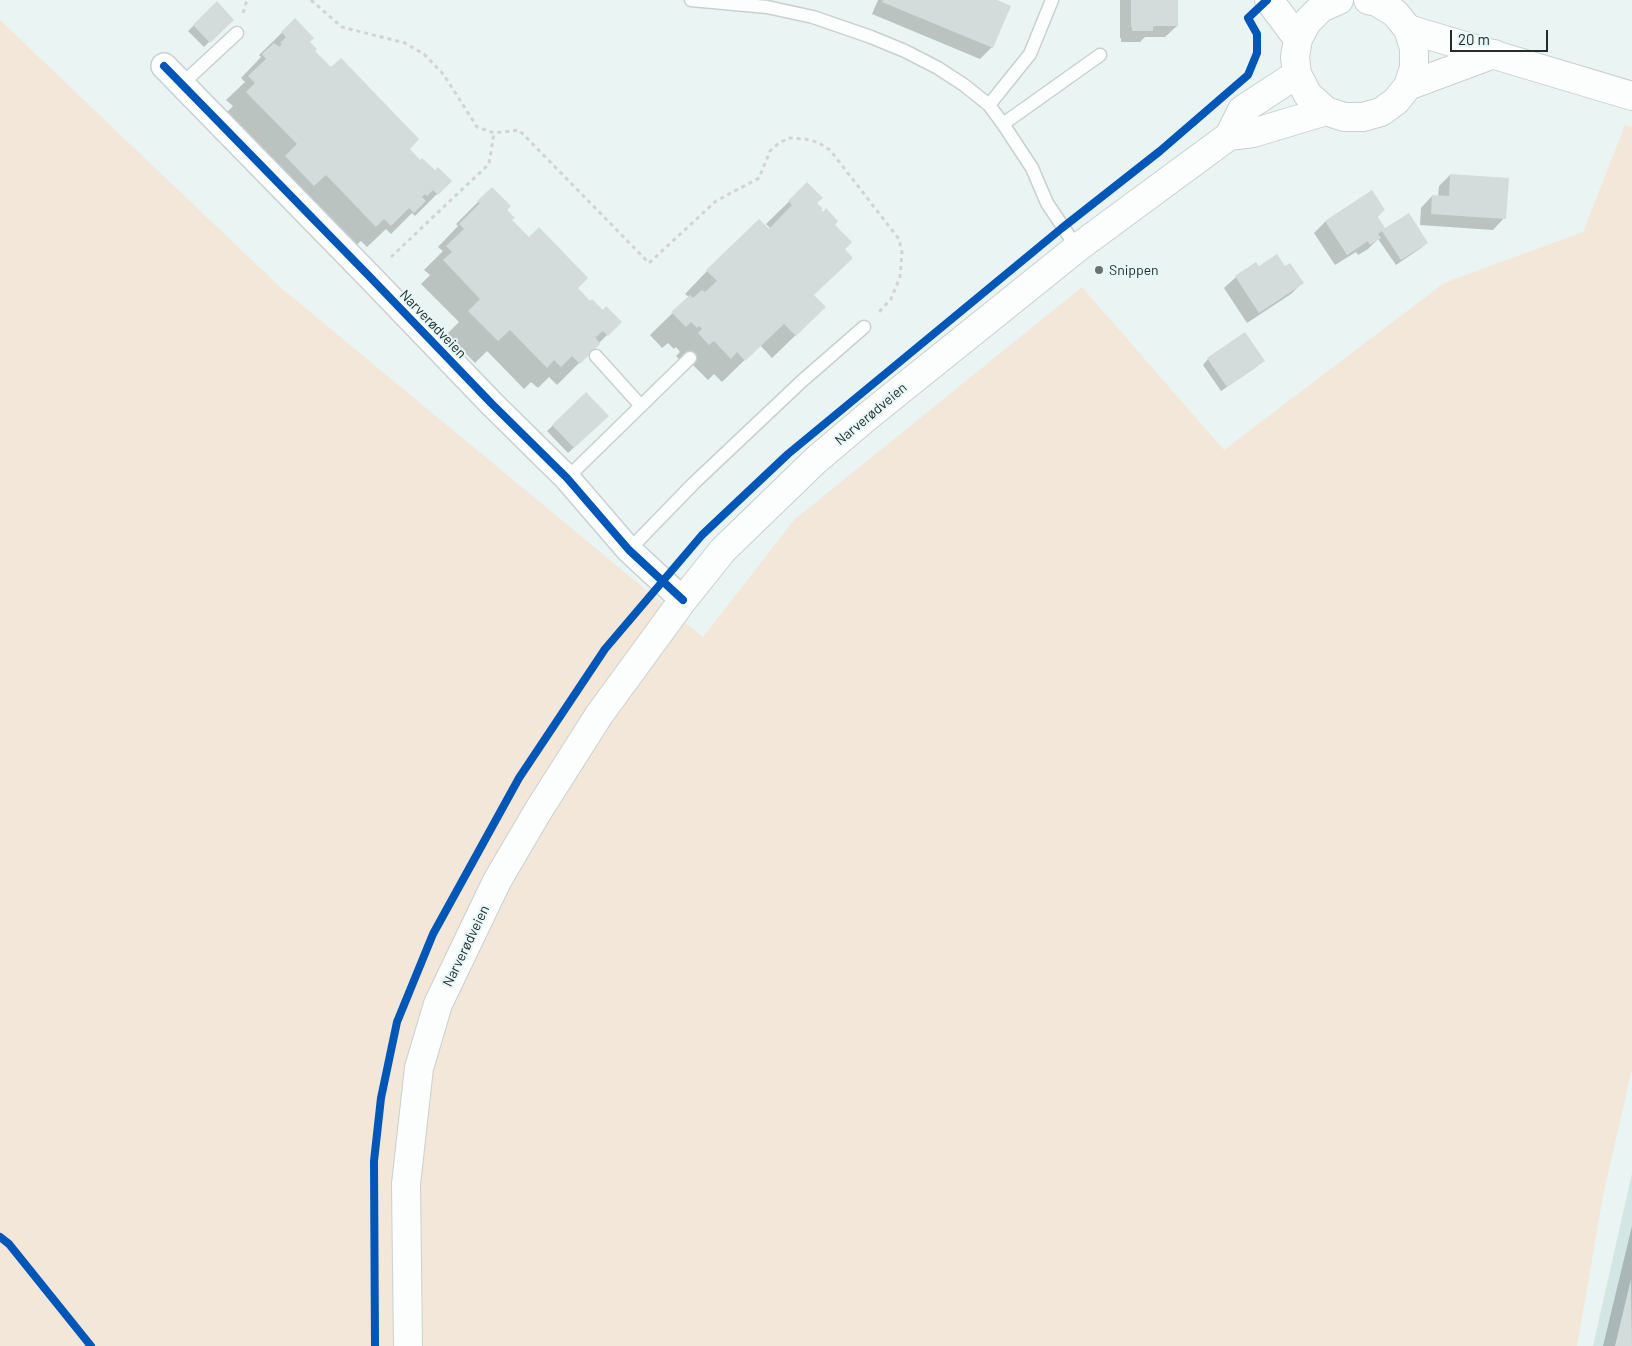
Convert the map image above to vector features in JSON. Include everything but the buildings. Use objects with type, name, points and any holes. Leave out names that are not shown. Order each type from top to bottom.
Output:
[{"type":"main road","points":[[1269,0],[1298,39]]},
{"type":"main road","points":[[1339,0],[1321,8],[1307,22],[1298,39],[1295,57],[1298,74],[1308,96],[1326,111],[1344,117],[1363,118],[1381,112],[1396,102],[1408,86],[1414,68],[1414,48],[1408,29],[1395,13],[1374,1]]},
{"type":"main road","points":[[1408,29],[1632,96]]},
{"type":"main road","points":[[1408,86],[1494,54]]},
{"type":"main road","name":"Narverødveien","points":[[408,1346],[406,1184],[419,1068],[438,1004],[497,881],[538,811],[599,715],[683,600],[723,550],[816,460],[1077,248],[1229,136],[1242,110],[1298,74]]},
{"type":"main road","name":"Narverødveien","points":[[1229,136],[1253,133],[1326,111]]},
{"type":"street","name":"Narverødveien","points":[[164,66],[492,404],[567,478],[629,550],[683,600]]},
{"type":"lane","points":[[692,0],[767,7],[813,17],[872,37],[938,68],[964,85],[989,105],[1004,124],[1032,168],[1047,203],[1077,248]]},
{"type":"lane","points":[[989,105],[1030,54],[1052,0]]},
{"type":"lane","points":[[182,84],[237,32]]},
{"type":"lane","points":[[1004,124],[1100,55]]},
{"type":"lane","points":[[629,550],[694,483],[795,387],[864,327]]},
{"type":"lane","points":[[596,356],[641,406]]},
{"type":"lane","points":[[567,478],[690,358]]},
{"type":"path","points":[[311,0],[342,27],[406,43],[424,54],[444,75],[477,127],[494,133],[519,130],[649,263],[716,201],[759,178],[770,151],[779,142],[789,138],[817,142],[830,150],[899,239],[902,253],[900,277],[891,299],[864,327]]},
{"type":"path","points":[[370,277],[489,164],[494,133]]},
{"type":"shaded area","points":[[0,20],[280,287],[703,637],[794,520],[1082,287],[1224,450],[1444,283],[1583,232],[1625,125],[1632,127],[1632,1068],[1603,1196],[1577,1346],[0,1346]]},
{"type":"shaded area","points":[[1632,1173],[1632,1346],[1593,1346]]},
{"type":"cycle path","points":[[375,1346],[374,1161],[381,1098],[397,1022],[433,934],[519,778],[605,649],[702,535],[788,454],[1062,228],[1160,151],[1248,75],[1257,53],[1257,34],[1248,18],[1267,0]]},
{"type":"cycle path","points":[[164,66],[492,404],[567,478],[629,550],[683,600]]},
{"type":"cycle path","points":[[0,1237],[9,1244],[91,1346]]},
{"type":"place","name":"Snippen","points":[[1099,270]]}]
